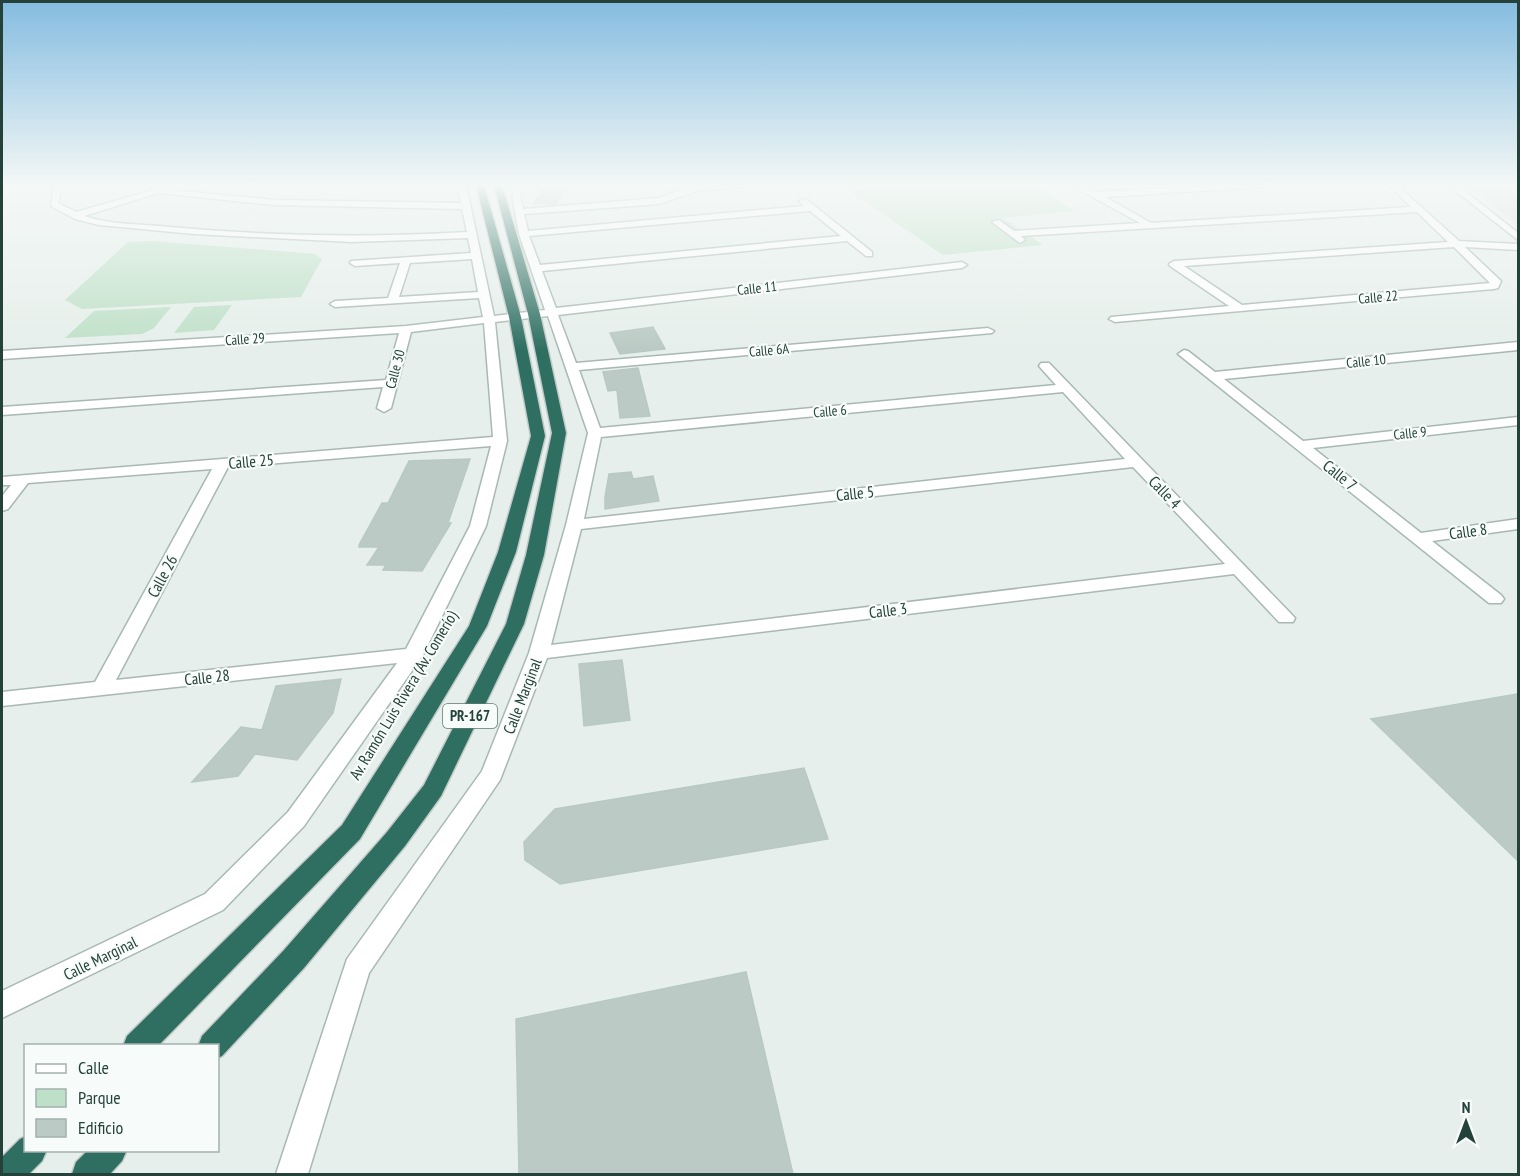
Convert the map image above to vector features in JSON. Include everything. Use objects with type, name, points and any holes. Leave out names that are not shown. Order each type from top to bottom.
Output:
[{"type":"highway","name":"Av. Ramón Luis Rivera (Av. Comerío)","points":[[139,1044],[351,832],[478,626],[507,552],[538,436],[533,314],[503,240]]},
{"type":"highway","name":"Av. Ramón Luis Rivera (Av. Comerío)","points":[[214,1044],[294,959],[396,839],[433,790],[515,624],[535,555],[560,433],[533,314],[513,240]]},
{"type":"highway","points":[[7,1174],[30,1152]]},
{"type":"highway","points":[[88,1174],[109,1152]]},
{"type":"street","name":"Calle Marginal","points":[[2,1005],[214,902],[296,819],[413,655],[478,526],[500,441],[489,321],[472,240]]},
{"type":"street","points":[[526,240],[535,268],[533,314],[572,367],[595,433]]},
{"type":"street","points":[[535,268],[829,240]]},
{"type":"street","points":[[851,240],[869,254]]},
{"type":"street","points":[[1020,240],[1024,243]]},
{"type":"street","name":"Calle 22","points":[[1115,319],[1494,286],[1496,281],[1452,240]]},
{"type":"street","points":[[1241,309],[1174,264],[1456,244],[1518,247]]},
{"type":"street","points":[[355,262],[475,256]]},
{"type":"street","points":[[392,301],[406,260]]},
{"type":"street","name":"Calle 11","points":[[489,321],[962,265]]},
{"type":"street","points":[[335,304],[482,295]]},
{"type":"street","points":[[1136,317],[1153,329]]},
{"type":"street","name":"Calle 29","points":[[2,355],[406,329],[489,321]]},
{"type":"street","name":"Calle 30","points":[[384,408],[406,329]]},
{"type":"street","name":"Calle 6A","points":[[572,367],[988,331]]},
{"type":"street","name":"Calle 10","points":[[1214,376],[1518,346]]},
{"type":"street","name":"Calle 7","points":[[1184,354],[1495,599]]},
{"type":"street","name":"Calle 4","points":[[1045,366],[1286,618]]},
{"type":"street","points":[[2,411],[391,383]]},
{"type":"street","name":"Calle 6","points":[[595,433],[1066,388]]},
{"type":"street","name":"Calle 9","points":[[1302,445],[1518,421]]},
{"type":"street","name":"Calle Marginal","points":[[292,1174],[357,968],[492,774],[539,653],[574,525],[595,433]]},
{"type":"street","name":"Calle 25","points":[[2,481],[500,441]]},
{"type":"street","name":"Calle 5","points":[[574,525],[1136,462]]},
{"type":"street","name":"Calle 26","points":[[102,688],[222,464]]},
{"type":"street","points":[[2,506],[24,479]]},
{"type":"street","name":"Calle 8","points":[[1418,538],[1518,524]]},
{"type":"street","name":"Calle 3","points":[[539,653],[1237,568]]},
{"type":"street","name":"Calle 28","points":[[2,699],[413,655]]},
{"type":"green space","points":[[921,240],[1035,240],[1043,245],[943,255]]},
{"type":"green space","points":[[153,241],[315,254],[322,259],[301,297],[82,309],[65,300],[128,242]]},
{"type":"green space","points":[[232,305],[214,330],[174,333],[194,307]]},
{"type":"green space","points":[[171,307],[154,328],[142,334],[65,338],[94,311]]},
{"type":"building","points":[[653,327],[665,349],[620,354],[610,333]]},
{"type":"building","points":[[638,368],[650,416],[620,418],[617,390],[608,391],[603,372]]},
{"type":"building","points":[[470,459],[448,523],[451,523],[422,571],[383,570],[386,565],[367,565],[379,547],[359,547],[359,545],[382,503],[388,503],[409,461]]},
{"type":"building","points":[[631,472],[633,479],[653,476],[659,501],[605,509],[609,474]]},
{"type":"building","points":[[622,660],[630,720],[584,726],[579,664]]},
{"type":"building","points":[[341,679],[333,713],[297,760],[255,754],[238,776],[192,782],[241,727],[262,730],[276,686]]},
{"type":"building","points":[[1518,694],[1518,861],[1371,719]]},
{"type":"building","points":[[804,768],[828,839],[560,884],[525,860],[524,842],[555,809]]},
{"type":"building","points":[[746,972],[793,1174],[519,1174],[516,1019]]}]
